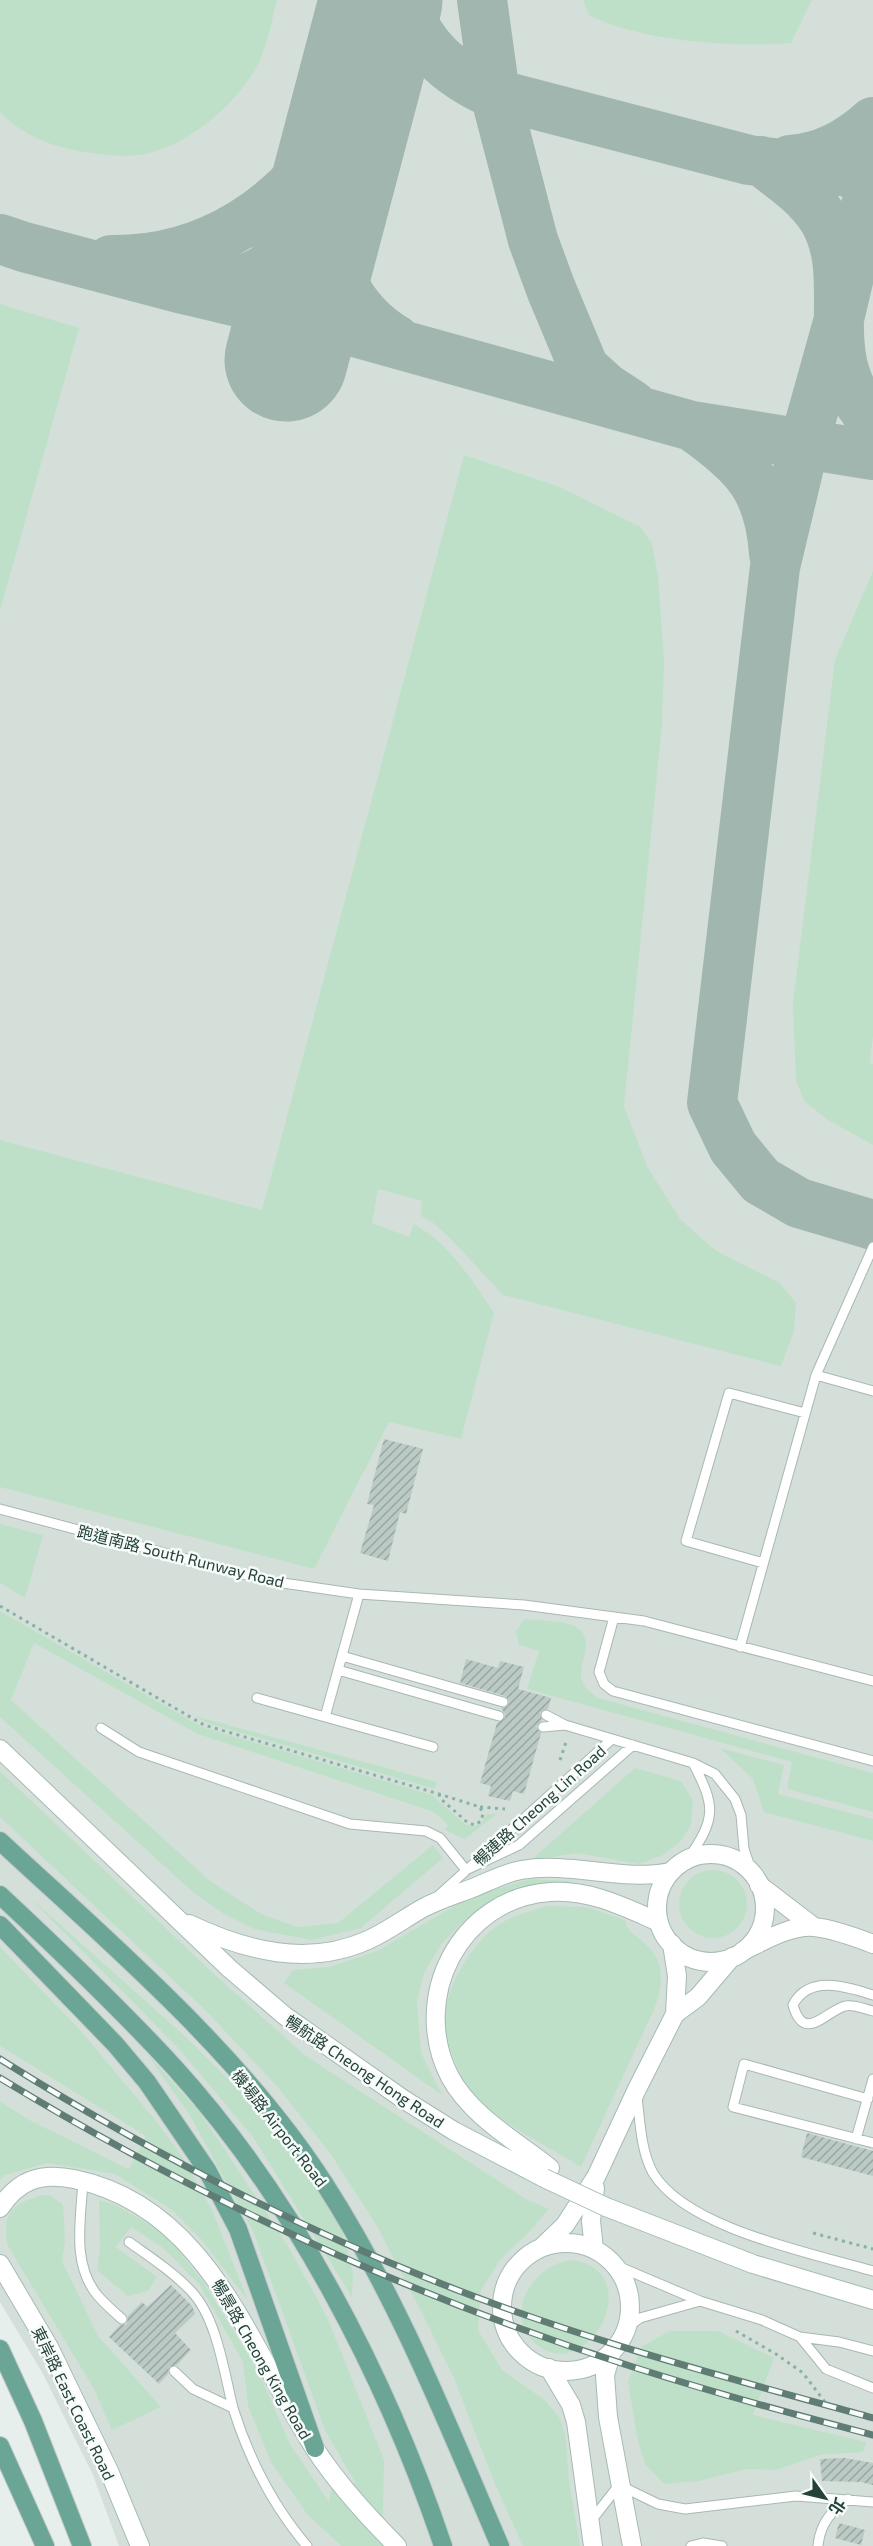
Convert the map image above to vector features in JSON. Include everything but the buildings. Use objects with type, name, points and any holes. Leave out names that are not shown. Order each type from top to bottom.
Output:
[{"type":"main road","name":"機場路 Airport Road","points":[[0,1841],[213,2044],[252,2088],[324,2182],[382,2284],[500,2546]]},
{"type":"main road","points":[[0,1895],[175,2068],[258,2175],[294,2228],[354,2331],[391,2413],[443,2546]]},
{"type":"main road","points":[[0,1925],[128,2059],[174,2119],[207,2170],[238,2229],[315,2448]]},
{"type":"main road","points":[[0,2349],[41,2441],[82,2546]]},
{"type":"main road","points":[[0,2446],[45,2546]]},
{"type":"street","name":"暢航路 Cheong Hong Road","points":[[0,1749],[261,1996],[320,2042],[375,2081],[454,2131],[547,2173]]},
{"type":"street","points":[[814,1927],[798,1929],[773,1937],[737,1954],[709,1962],[697,1960],[679,1952],[672,1944],[659,1922],[657,1901],[670,1872],[688,1859],[704,1854],[722,1855],[739,1862],[756,1880],[814,1927],[873,1944]]},
{"type":"street","points":[[180,1919],[264,1951],[300,1956],[351,1947],[387,1931],[426,1906],[520,1870],[567,1868],[639,1876],[670,1872]]},
{"type":"street","points":[[675,2014],[698,1997],[737,1954],[752,1942],[763,1918],[764,1907],[756,1880]]},
{"type":"street","points":[[659,1922],[596,1896],[565,1891],[535,1894],[497,1909],[475,1925],[455,1947],[445,1966],[436,1998],[435,2024],[440,2053],[451,2079],[471,2106],[547,2173],[606,2207],[753,2264],[873,2300]]},
{"type":"street","points":[[612,2351],[593,2364],[571,2370],[549,2368],[532,2361],[519,2350],[509,2336],[503,2310],[506,2284],[515,2268],[527,2256],[542,2247],[565,2225],[596,2177],[637,2088],[675,2014],[677,1976],[672,1944]]},
{"type":"street","name":"暢景路 Cheong King Road","points":[[0,2208],[9,2194],[23,2184],[40,2177],[63,2177],[83,2181],[128,2200],[155,2216],[184,2240],[228,2295],[315,2448],[333,2475],[397,2546]]},
{"type":"street","points":[[594,2249],[591,2221],[596,2177]]},
{"type":"street","points":[[542,2247],[560,2243],[577,2244],[594,2249],[615,2265],[627,2288],[630,2302],[626,2328],[612,2351],[605,2375],[608,2417],[632,2546]]},
{"type":"street","name":"東岸路 East Coast Road","points":[[0,2264],[49,2347],[109,2470],[140,2546]]},
{"type":"street","points":[[549,2368],[571,2405],[576,2422],[593,2546]]},
{"type":"lane","points":[[740,1647],[816,1375],[873,1247]]},
{"type":"lane","points":[[816,1375],[873,1391]]},
{"type":"lane","points":[[763,1563],[686,1541],[729,1393],[805,1413]]},
{"type":"lane","name":"跑道南路 South Runway Road","points":[[0,1509],[269,1581],[359,1594],[524,1605],[644,1621],[873,1681]]},
{"type":"lane","points":[[325,1717],[359,1594]]},
{"type":"lane","points":[[614,1617],[599,1672],[604,1684],[613,1691],[873,1761]]},
{"type":"lane","points":[[342,1656],[503,1702]]},
{"type":"lane","points":[[338,1670],[499,1716]]},
{"type":"lane","points":[[257,1698],[433,1747]]},
{"type":"lane","name":"暢連路 Cheong Lin Road","points":[[546,1714],[565,1725],[693,1763],[715,1774],[735,1799],[741,1815],[744,1849],[756,1880]]},
{"type":"lane","name":"暢連路 Cheong Lin Road","points":[[543,1727],[565,1725]]},
{"type":"lane","points":[[101,1728],[139,1752],[350,1824],[426,1831],[440,1838],[466,1870]]},
{"type":"lane","name":"暢連路 Cheong Lin Road","points":[[426,1906],[612,1739]]},
{"type":"lane","name":"暢連路 Cheong Lin Road","points":[[466,1870],[519,1845],[633,1745]]},
{"type":"lane","points":[[688,1859],[703,1836],[710,1812],[707,1790],[693,1763]]},
{"type":"lane","points":[[873,1995],[846,1987],[820,1985],[796,1998],[793,2005],[799,2018],[806,2023],[813,2024],[843,2007],[853,2005],[873,2011]]},
{"type":"lane","points":[[868,2098],[744,2064],[733,2107],[873,2144]]},
{"type":"lane","points":[[856,2139],[873,2079]]},
{"type":"lane","points":[[637,2088],[642,2131],[652,2171],[674,2197],[702,2215],[738,2230],[873,2271]]},
{"type":"lane","points":[[83,2181],[79,2247],[82,2264],[96,2294],[122,2319]]},
{"type":"lane","points":[[129,2242],[192,2292],[203,2307],[211,2324],[232,2408],[258,2474],[285,2520],[308,2546]]},
{"type":"lane","points":[[615,2265],[700,2301],[762,2320],[800,2337],[839,2342],[873,2351]]},
{"type":"lane","points":[[626,2328],[640,2318],[700,2301]]},
{"type":"lane","points":[[800,2337],[826,2369],[873,2388]]},
{"type":"lane","points":[[174,2371],[194,2389],[232,2408]]},
{"type":"lane","points":[[590,2523],[619,2485],[658,2504],[685,2509],[796,2496],[873,2502]]},
{"type":"lane","points":[[818,2546],[825,2522],[834,2509],[848,2499]]},
{"type":"lane","points":[[691,2546],[703,2543],[722,2546]]},
{"type":"path","points":[[0,1606],[204,1725],[480,1807],[505,1809]]},
{"type":"path","points":[[439,1794],[468,1823],[475,1825],[481,1821],[483,1814],[480,1807]]},
{"type":"path","points":[[813,2233],[873,2249]]},
{"type":"path","points":[[736,2331],[803,2373],[825,2402]]},
{"type":"shaded area","points":[[0,0],[873,0],[873,2546],[119,2546],[93,2475],[42,2372],[0,2302]]},
{"type":"green space","points":[[0,0],[277,0],[263,53],[255,70],[234,98],[206,124],[174,144],[157,151],[126,156],[85,152],[50,144],[28,134],[0,112]]},
{"type":"green space","points":[[583,0],[812,0],[791,43],[743,44],[687,41],[633,31],[589,15]]},
{"type":"green space","points":[[0,304],[79,328],[0,611]]},
{"type":"green space","points":[[464,455],[557,486],[641,527],[652,544],[658,575],[664,662],[662,725],[624,1107],[648,1168],[680,1219],[715,1250],[780,1283],[796,1303],[794,1331],[781,1366],[503,1295],[450,1238],[432,1222],[421,1216],[422,1201],[378,1189],[372,1223],[409,1237],[414,1224],[427,1232],[459,1264],[494,1313],[461,1439],[389,1422],[314,1569],[0,1487],[0,1140],[262,1210]]},
{"type":"green space","points":[[873,571],[873,1036],[870,1063],[873,1064],[873,1145],[828,1120],[805,1102],[796,1081],[793,1003],[835,660]]},
{"type":"green space","points":[[0,1524],[43,1535],[25,1598],[0,1583]]},
{"type":"green space","points":[[0,1611],[202,1727],[432,1795],[466,1825],[475,1826],[482,1822],[485,1815],[498,1813],[465,1839],[445,1830],[448,1825],[434,1812],[198,1734],[34,1643],[11,1700],[210,1881],[261,1914],[297,1927],[338,1923],[433,1845],[443,1858],[361,1928],[311,1940],[254,1929],[224,1914],[194,1893],[0,1717]]},
{"type":"green space","points":[[524,1619],[561,1622],[580,1629],[586,1641],[581,1670],[582,1680],[587,1689],[598,1698],[873,1773],[873,1812],[787,1789],[792,1762],[527,1689],[539,1651],[519,1645],[516,1632]]},
{"type":"green space","points":[[195,1716],[437,1782],[435,1789],[207,1723]]},
{"type":"green space","points":[[720,1748],[784,1765],[778,1794],[873,1819],[873,1841],[764,1812],[753,1779]]},
{"type":"green space","points":[[635,1768],[681,1781],[693,1800],[691,1825],[682,1840],[663,1855],[639,1864],[577,1853],[530,1861]]},
{"type":"green space","points":[[0,1771],[216,1976],[306,2056],[526,2199],[549,2209],[500,2260],[481,2290],[478,2330],[502,2370],[545,2400],[559,2417],[565,2433],[569,2480],[580,2546],[523,2546],[495,2484],[453,2376],[377,2226],[330,2153],[275,2084],[206,2011],[0,1817]]},
{"type":"green space","points":[[713,1870],[726,1873],[737,1880],[744,1891],[747,1904],[744,1917],[737,1928],[726,1935],[713,1938],[700,1935],[689,1928],[682,1917],[679,1904],[682,1891],[689,1880],[700,1873]]},
{"type":"green space","points":[[531,1879],[572,1881],[570,1885],[530,1886],[498,1897],[467,1918],[442,1943],[424,1973],[417,2001],[421,2053],[442,2095],[284,1983],[293,1970],[329,1967],[377,1951],[458,1904],[489,1891]]},
{"type":"green space","points":[[27,1895],[187,2038],[256,2107],[308,2174],[341,2225],[353,2275],[352,2297],[253,2137],[180,2050]]},
{"type":"green space","points":[[546,1906],[586,1907],[625,1920],[629,1930],[650,1948],[659,1963],[661,1979],[655,2007],[581,2167],[505,2121],[478,2098],[460,2073],[445,2025],[445,2011],[454,1982],[481,1940],[503,1922]]},
{"type":"green space","points":[[0,1947],[81,2031],[157,2122],[183,2158],[213,2212],[248,2301],[201,2239],[172,2210],[115,2174],[47,2163],[5,2175],[0,2180],[0,2101],[29,2120],[129,2169],[146,2136],[0,2046]]},
{"type":"green space","points":[[147,2054],[197,2109],[288,2246],[327,2317],[384,2460],[383,2513],[386,2546],[341,2546],[307,2514],[271,2462],[248,2406],[243,2362],[199,2284],[163,2248],[131,2227],[116,2247],[157,2277],[148,2291],[128,2296],[97,2270],[100,2249],[99,2200],[114,2204],[163,2232],[203,2281],[258,2371],[290,2444],[329,2502],[333,2474],[356,2484],[325,2430],[253,2231],[189,2114]]},
{"type":"green space","points":[[43,2195],[50,2195],[63,2205],[65,2241],[62,2261],[98,2336],[161,2407],[112,2430],[94,2389],[8,2246],[6,2225],[12,2211],[24,2202]]},
{"type":"green space","points":[[573,2260],[596,2269],[607,2284],[608,2304],[602,2323],[590,2340],[573,2351],[554,2353],[535,2343],[526,2331],[522,2318],[522,2304],[527,2291],[546,2270],[559,2263]]},
{"type":"green space","points":[[670,2331],[718,2331],[774,2358],[753,2415],[866,2442],[863,2452],[820,2455],[776,2470],[747,2469],[699,2481],[664,2484],[645,2464],[637,2437],[628,2381],[642,2346]]},
{"type":"taxiway","points":[[404,0],[418,32],[438,58],[464,78],[495,94],[749,160],[873,175]]},
{"type":"taxiway","points":[[482,0],[495,94],[533,240],[551,289],[584,368],[606,388],[632,405]]},
{"type":"taxiway","points":[[111,260],[147,258],[180,251],[212,240],[242,224],[269,205],[317,156],[340,122],[360,82]]},
{"type":"taxiway","points":[[790,160],[802,159],[835,148],[855,137],[873,122]]},
{"type":"taxiway","points":[[346,133],[332,213],[331,242],[334,259],[347,291],[357,305],[382,330],[396,340]]},
{"type":"taxiway","points":[[761,161],[796,188],[824,220],[837,259],[839,342],[842,362],[853,393],[873,421]]},
{"type":"taxiway","points":[[873,176],[775,567],[712,1103],[733,1147],[761,1181],[799,1203],[873,1225]]},
{"type":"taxiway","points":[[196,288],[219,286],[241,280],[262,272],[280,260],[310,229],[330,187]]},
{"type":"taxiway","points":[[0,239],[183,289],[297,316],[692,426],[873,455]]},
{"type":"taxiway","points":[[695,428],[728,454],[752,480],[767,512],[772,531],[774,554]]},
{"type":"runway","points":[[286,360],[381,0]]},
{"type":"railway","points":[[0,2059],[157,2151],[266,2206],[376,2257],[486,2301],[595,2338],[706,2372],[873,2418]]},
{"type":"railway","points":[[0,2078],[151,2164],[306,2241],[386,2276],[466,2308],[630,2366],[873,2435]]}]
